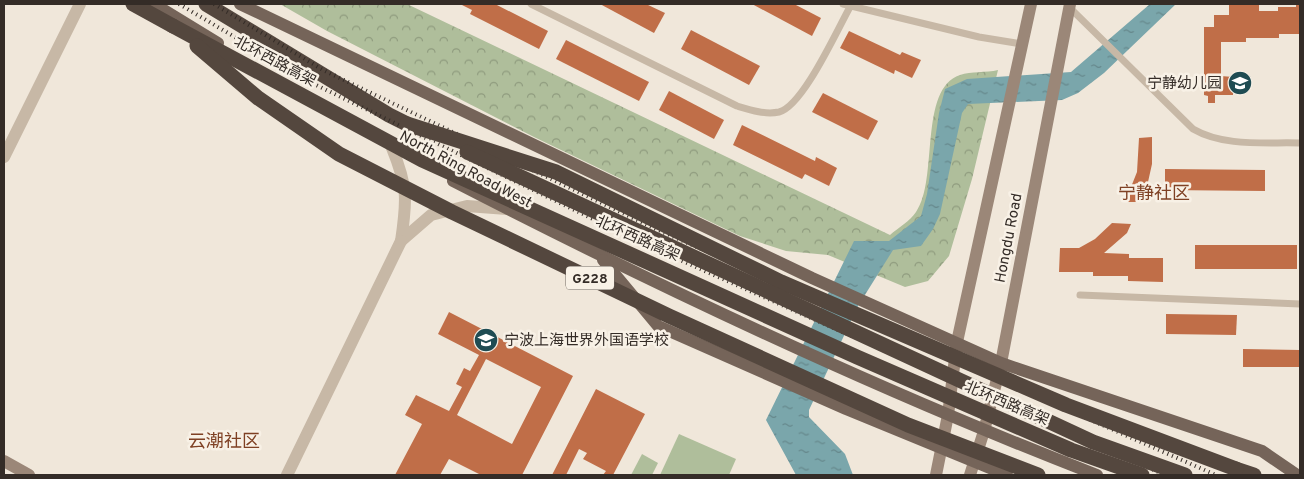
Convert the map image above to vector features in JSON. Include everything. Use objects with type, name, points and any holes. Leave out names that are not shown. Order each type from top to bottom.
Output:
[{"type":"highway","name":"北环西路高架","points":[[133,4],[422,160],[857,357],[1072,450],[1142,475]]},
{"type":"highway","name":"北环西路高架","points":[[206,4],[407,124],[1084,438],[1185,475]]},
{"type":"highway","name":"G228","points":[[173,26],[258,98],[339,154],[452,212],[678,320],[908,425],[1038,475]]},
{"type":"highway","points":[[407,124],[556,172],[799,289],[1066,405],[1254,475]]},
{"type":"main road","name":"North Ring Road West","points":[[154,4],[392,148],[600,256],[854,374],[984,431],[1097,475]]},
{"type":"main road","points":[[240,4],[812,278],[1001,362],[1262,451],[1297,475]]},
{"type":"main road","name":"Hongdu Road","points":[[936,475],[948,415],[957,342],[1031,4]]},
{"type":"main road","name":"Hongdu Road","points":[[970,475],[972,461],[984,431],[1001,362],[1069,5]]},
{"type":"main road","points":[[600,256],[658,326],[846,409],[1007,475]]},
{"type":"main road","points":[[4,462],[29,475]]},
{"type":"street","points":[[4,157],[80,4]]},
{"type":"street","points":[[287,475],[401,241],[406,206],[404,176],[392,148]]},
{"type":"street","points":[[401,241],[430,215],[467,206],[507,209]]},
{"type":"lane","points":[[531,4],[737,106],[765,113],[780,112],[793,105],[808,84],[846,5],[979,37],[1022,44]]},
{"type":"lane","points":[[1069,5],[1193,129],[1208,138],[1226,141],[1300,143]]},
{"type":"lane","points":[[1080,295],[1300,304]]},
{"type":"green space","points":[[280,4],[407,4],[890,235],[916,212],[923,197],[927,179],[934,116],[939,98],[947,84],[960,75],[998,70],[972,179],[949,256],[928,281],[905,287],[828,255],[786,251],[740,236],[534,137],[327,31]]},
{"type":"green space","points":[[679,434],[736,459],[729,475],[660,475]]},
{"type":"green space","points":[[642,454],[658,463],[652,475],[631,475]]},
{"type":"water","points":[[1150,4],[1176,4],[1104,73],[1078,93],[1062,100],[968,104],[962,113],[940,214],[933,229],[921,246],[893,250],[858,306],[809,410],[809,417],[845,454],[853,475],[796,475],[766,420],[854,241],[889,241],[921,216],[927,194],[939,113],[945,89],[967,79],[1071,72]]},
{"type":"building","points":[[460,4],[495,4],[548,31],[539,49],[470,14],[472,10]]},
{"type":"building","points":[[600,4],[646,4],[665,13],[654,33]]},
{"type":"building","points":[[752,4],[794,4],[821,18],[812,36]]},
{"type":"building","points":[[1259,4],[1259,11],[1278,11],[1278,7],[1296,7],[1296,4],[1300,4],[1300,34],[1279,34],[1279,38],[1246,38],[1246,42],[1221,42],[1221,76],[1233,77],[1233,95],[1215,95],[1215,103],[1208,103],[1208,96],[1204,95],[1204,27],[1214,27],[1214,15],[1229,15],[1229,5]]},
{"type":"building","points":[[691,30],[760,66],[749,85],[681,49]]},
{"type":"building","points":[[849,31],[900,55],[902,52],[921,60],[912,78],[895,70],[894,74],[840,48]]},
{"type":"building","points":[[566,40],[649,82],[639,101],[556,59]]},
{"type":"building","points":[[669,91],[724,120],[714,139],[659,110]]},
{"type":"building","points":[[823,93],[878,121],[868,140],[812,112]]},
{"type":"building","points":[[742,125],[815,161],[816,157],[837,168],[829,186],[805,174],[802,179],[733,145]]},
{"type":"building","points":[[1152,137],[1152,164],[1146,191],[1141,202],[1125,202],[1137,172],[1139,138]]},
{"type":"building","points":[[1165,169],[1265,170],[1265,191],[1165,190]]},
{"type":"building","points":[[1112,223],[1131,224],[1127,233],[1104,253],[1129,254],[1129,258],[1163,258],[1163,282],[1128,281],[1128,276],[1093,276],[1093,272],[1059,272],[1060,248],[1079,248],[1095,239]]},
{"type":"building","points":[[1195,245],[1297,245],[1297,269],[1195,269]]},
{"type":"building","points":[[449,312],[573,376],[522,475],[481,475],[449,459],[440,475],[395,475],[422,424],[405,415],[416,395],[449,411],[462,387],[456,384],[464,368],[470,371],[479,355],[438,334]],"holes":[[[486,359],[541,387],[512,444],[457,415]]]},
{"type":"building","points":[[1166,314],[1237,315],[1236,335],[1166,334]]},
{"type":"building","points":[[1243,349],[1300,350],[1300,367],[1243,367]]},
{"type":"building","points":[[596,389],[645,414],[613,475],[603,475],[606,471],[583,459],[587,453],[579,449],[566,475],[552,475]]},
{"type":"railway","points":[[179,4],[314,84],[653,248],[1165,475]]},
{"type":"railway","points":[[214,4],[323,70],[658,230],[1216,475]]},
{"type":"place","name":"宁静幼儿园","points":[[1240,83]]},
{"type":"place","name":"宁波上海世界外国语学校","points":[[486,340]]},
{"type":"district","name":"宁静社区","points":[[1154,193]]},
{"type":"district","name":"云潮社区","points":[[224,441]]}]
